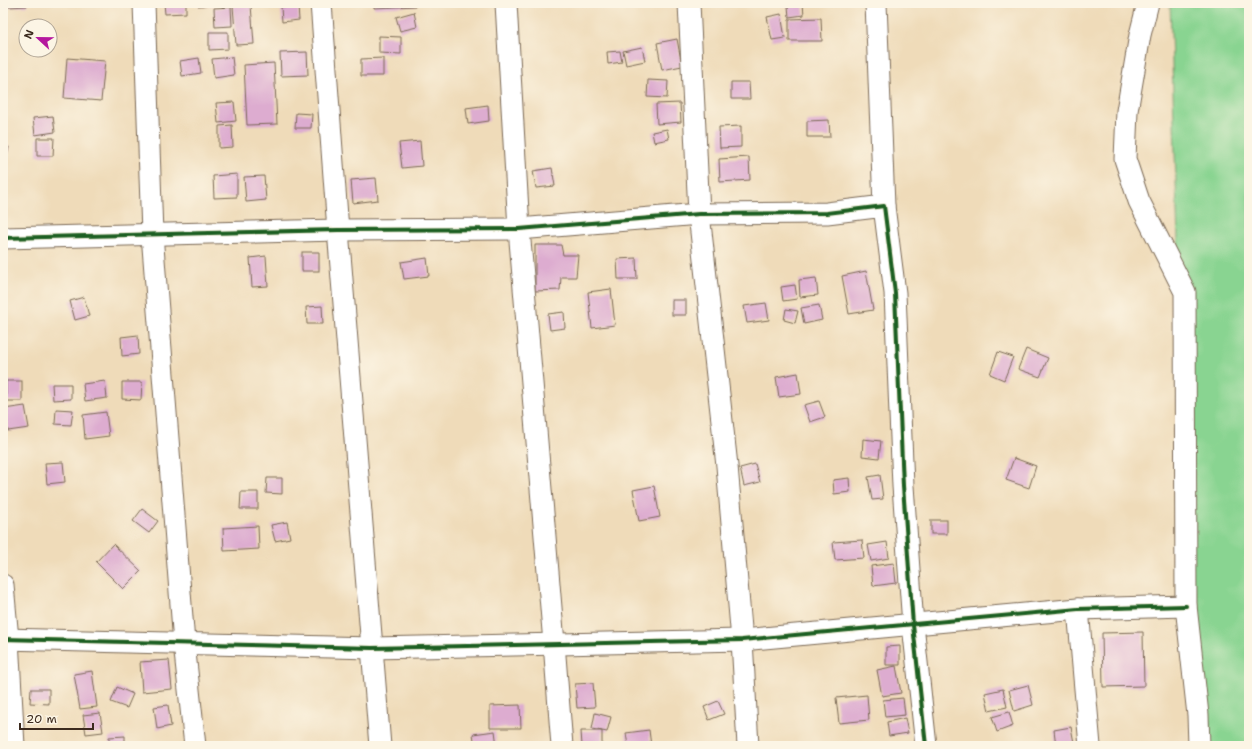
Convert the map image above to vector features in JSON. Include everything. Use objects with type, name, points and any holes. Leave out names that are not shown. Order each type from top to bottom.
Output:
[{"type":"street","points":[[144,3],[152,234],[184,643],[195,746]]},
{"type":"street","points":[[321,3],[380,746]]},
{"type":"street","points":[[506,3],[519,229],[562,746]]},
{"type":"street","points":[[689,3],[699,214],[727,466],[742,640],[748,746]]},
{"type":"street","points":[[876,3],[884,206],[895,293],[903,486],[913,625],[926,746]]},
{"type":"street","points":[[1148,3],[1140,35],[1127,111],[1126,158],[1139,201],[1186,292],[1186,606],[1198,715],[1199,746]]},
{"type":"street","points":[[3,238],[338,230],[519,229],[699,214],[827,213],[884,206]]},
{"type":"street","points":[[3,585],[14,746]]},
{"type":"street","points":[[6,639],[372,648],[742,640],[1078,609],[1186,606]]},
{"type":"street","points":[[1078,609],[1090,746]]},
{"type":"green space","points":[[1170,3],[1249,3],[1249,746],[1195,746]]},
{"type":"building","points":[[9,3],[27,3],[27,6],[9,7]]},
{"type":"building","points":[[164,3],[186,3],[186,13],[165,14]]},
{"type":"building","points":[[198,3],[216,3],[217,5],[198,6]]},
{"type":"building","points":[[374,3],[416,3],[416,6],[374,8]]},
{"type":"building","points":[[803,4],[804,15],[789,17],[788,6]]},
{"type":"building","points":[[251,5],[254,44],[236,45],[233,6]]},
{"type":"building","points":[[298,6],[299,20],[282,22],[281,7]]},
{"type":"building","points":[[231,7],[232,26],[215,27],[214,8]]},
{"type":"building","points":[[414,12],[417,27],[400,31],[396,17]]},
{"type":"building","points":[[781,14],[785,38],[772,40],[767,17]]},
{"type":"building","points":[[821,18],[822,41],[789,41],[789,19]]},
{"type":"building","points":[[209,32],[228,32],[228,49],[209,50]]},
{"type":"building","points":[[379,36],[401,37],[401,54],[379,53]]},
{"type":"building","points":[[677,39],[682,66],[662,70],[657,43]]},
{"type":"building","points":[[642,47],[645,61],[626,65],[623,51]]},
{"type":"building","points":[[620,51],[622,62],[608,64],[607,52]]},
{"type":"building","points":[[307,52],[308,75],[281,76],[280,53]]},
{"type":"building","points":[[232,57],[234,75],[214,78],[212,59]]},
{"type":"building","points":[[67,58],[105,61],[101,101],[64,98]]},
{"type":"building","points":[[199,58],[201,73],[182,76],[180,61]]},
{"type":"building","points":[[383,58],[383,76],[361,76],[361,59]]},
{"type":"building","points":[[274,63],[277,124],[247,125],[244,65]]},
{"type":"building","points":[[648,80],[668,81],[667,98],[647,97]]},
{"type":"building","points":[[731,82],[749,82],[750,99],[731,99]]},
{"type":"building","points":[[234,102],[236,121],[218,123],[216,103]]},
{"type":"building","points":[[680,103],[681,122],[657,124],[656,104]]},
{"type":"building","points":[[488,105],[489,121],[468,124],[466,108]]},
{"type":"building","points":[[296,113],[312,114],[311,128],[295,128]]},
{"type":"building","points":[[53,116],[55,132],[35,135],[33,118]]},
{"type":"building","points":[[829,120],[830,137],[807,137],[807,121]]},
{"type":"building","points":[[232,125],[233,147],[219,148],[219,126]]},
{"type":"building","points":[[741,126],[741,147],[720,148],[719,127]]},
{"type":"building","points":[[667,129],[669,139],[654,142],[652,132]]},
{"type":"building","points":[[37,138],[54,138],[53,156],[37,156]]},
{"type":"building","points":[[420,141],[422,166],[402,168],[399,143]]},
{"type":"building","points":[[3,146],[9,147],[5,165],[3,164]]},
{"type":"building","points":[[749,157],[750,180],[720,182],[719,159]]},
{"type":"building","points":[[552,168],[555,186],[536,188],[533,171]]},
{"type":"building","points":[[237,174],[237,197],[214,198],[213,176]]},
{"type":"building","points":[[264,176],[266,200],[246,202],[244,177]]},
{"type":"building","points":[[376,178],[378,200],[353,203],[351,180]]},
{"type":"building","points":[[535,245],[561,245],[563,255],[578,255],[576,277],[561,277],[560,290],[535,291]]},
{"type":"building","points":[[302,252],[319,252],[319,271],[302,271]]},
{"type":"building","points":[[266,256],[268,286],[252,287],[250,258]]},
{"type":"building","points":[[427,258],[429,276],[404,279],[401,262]]},
{"type":"building","points":[[636,258],[637,279],[618,279],[617,259]]},
{"type":"building","points":[[866,271],[873,310],[849,314],[842,276]]},
{"type":"building","points":[[816,278],[818,295],[800,297],[799,280]]},
{"type":"building","points":[[795,285],[797,299],[783,301],[781,287]]},
{"type":"building","points":[[611,289],[615,325],[592,328],[588,292]]},
{"type":"building","points":[[84,297],[89,316],[75,320],[70,301]]},
{"type":"building","points":[[672,300],[686,300],[686,315],[672,315]]},
{"type":"building","points":[[766,303],[769,320],[747,323],[744,306]]},
{"type":"building","points":[[819,305],[822,320],[804,324],[801,308]]},
{"type":"building","points":[[322,306],[323,324],[307,324],[306,307]]},
{"type":"building","points":[[786,309],[798,311],[795,323],[784,320]]},
{"type":"building","points":[[564,312],[565,328],[550,330],[548,314]]},
{"type":"building","points":[[138,335],[139,354],[122,356],[121,337]]},
{"type":"building","points":[[1026,349],[1048,358],[1040,377],[1018,369]]},
{"type":"building","points":[[998,352],[1013,357],[1004,380],[990,374]]},
{"type":"building","points":[[798,373],[801,394],[779,397],[776,377]]},
{"type":"building","points":[[6,381],[22,381],[22,401],[6,401]]},
{"type":"building","points":[[105,381],[107,398],[85,401],[83,384]]},
{"type":"building","points":[[122,382],[142,382],[141,400],[122,399]]},
{"type":"building","points":[[52,384],[71,384],[71,399],[53,400]]},
{"type":"building","points":[[819,401],[825,417],[810,422],[804,405]]},
{"type":"building","points":[[25,406],[29,428],[8,431],[4,409]]},
{"type":"building","points":[[56,409],[73,410],[71,425],[55,424]]},
{"type":"building","points":[[106,412],[109,436],[85,439],[83,415]]},
{"type":"building","points":[[863,439],[881,441],[879,458],[862,456]]},
{"type":"building","points":[[1014,458],[1036,466],[1029,488],[1006,480]]},
{"type":"building","points":[[63,462],[65,482],[47,484],[45,463]]},
{"type":"building","points":[[755,464],[760,482],[744,486],[740,468]]},
{"type":"building","points":[[880,475],[883,499],[872,500],[868,477]]},
{"type":"building","points":[[267,478],[282,478],[282,494],[266,493]]},
{"type":"building","points":[[849,478],[850,492],[834,494],[833,480]]},
{"type":"building","points":[[654,486],[660,517],[639,521],[633,490]]},
{"type":"building","points":[[241,492],[258,492],[258,509],[240,509]]},
{"type":"building","points":[[142,509],[158,521],[149,533],[133,521]]},
{"type":"building","points":[[931,520],[947,520],[947,534],[931,534]]},
{"type":"building","points":[[287,522],[290,538],[275,541],[271,525]]},
{"type":"building","points":[[258,526],[259,549],[224,551],[223,528]]},
{"type":"building","points":[[862,540],[864,558],[835,560],[833,542]]},
{"type":"building","points":[[887,542],[889,558],[871,561],[868,545]]},
{"type":"building","points":[[113,544],[141,571],[123,589],[96,562]]},
{"type":"building","points":[[894,563],[896,583],[873,586],[871,566]]},
{"type":"building","points":[[1143,632],[1144,686],[1103,687],[1102,633]]},
{"type":"building","points":[[900,646],[900,665],[886,665],[886,647]]},
{"type":"building","points":[[169,660],[172,689],[142,692],[140,662]]},
{"type":"building","points":[[896,666],[901,693],[882,696],[877,670]]},
{"type":"building","points":[[92,671],[97,707],[80,709],[74,674]]},
{"type":"building","points":[[593,683],[595,707],[577,708],[575,684]]},
{"type":"building","points":[[1028,685],[1033,705],[1014,711],[1009,690]]},
{"type":"building","points":[[117,687],[133,694],[127,708],[111,702]]},
{"type":"building","points":[[31,689],[49,689],[49,704],[30,703]]},
{"type":"building","points":[[1003,689],[1007,707],[989,711],[985,693]]},
{"type":"building","points":[[867,695],[869,720],[839,723],[836,698]]},
{"type":"building","points":[[903,698],[905,715],[885,717],[883,700]]},
{"type":"building","points":[[718,701],[724,714],[709,720],[704,707]]},
{"type":"building","points":[[168,705],[171,726],[157,729],[154,707]]},
{"type":"building","points":[[520,705],[521,728],[490,728],[490,706]]},
{"type":"building","points":[[1009,712],[1013,726],[997,732],[992,717]]},
{"type":"building","points":[[100,713],[103,732],[86,734],[83,715]]},
{"type":"building","points":[[595,713],[611,717],[607,732],[592,729]]},
{"type":"building","points":[[905,718],[908,733],[889,736],[887,722]]},
{"type":"building","points":[[1071,727],[1074,743],[1056,746],[1054,730]]},
{"type":"building","points":[[649,730],[651,746],[628,746],[626,733]]},
{"type":"building","points":[[495,731],[497,746],[475,746],[473,734]]},
{"type":"building","points":[[581,731],[602,731],[602,746],[582,746]]},
{"type":"building","points":[[125,736],[125,746],[109,746],[109,737]]},
{"type":"cycle path","points":[[3,238],[338,230],[519,229],[699,214],[827,213],[884,206],[895,293],[903,486],[913,625],[926,746]]},
{"type":"cycle path","points":[[3,639],[372,648],[742,640],[1078,609],[1186,606]]}]
